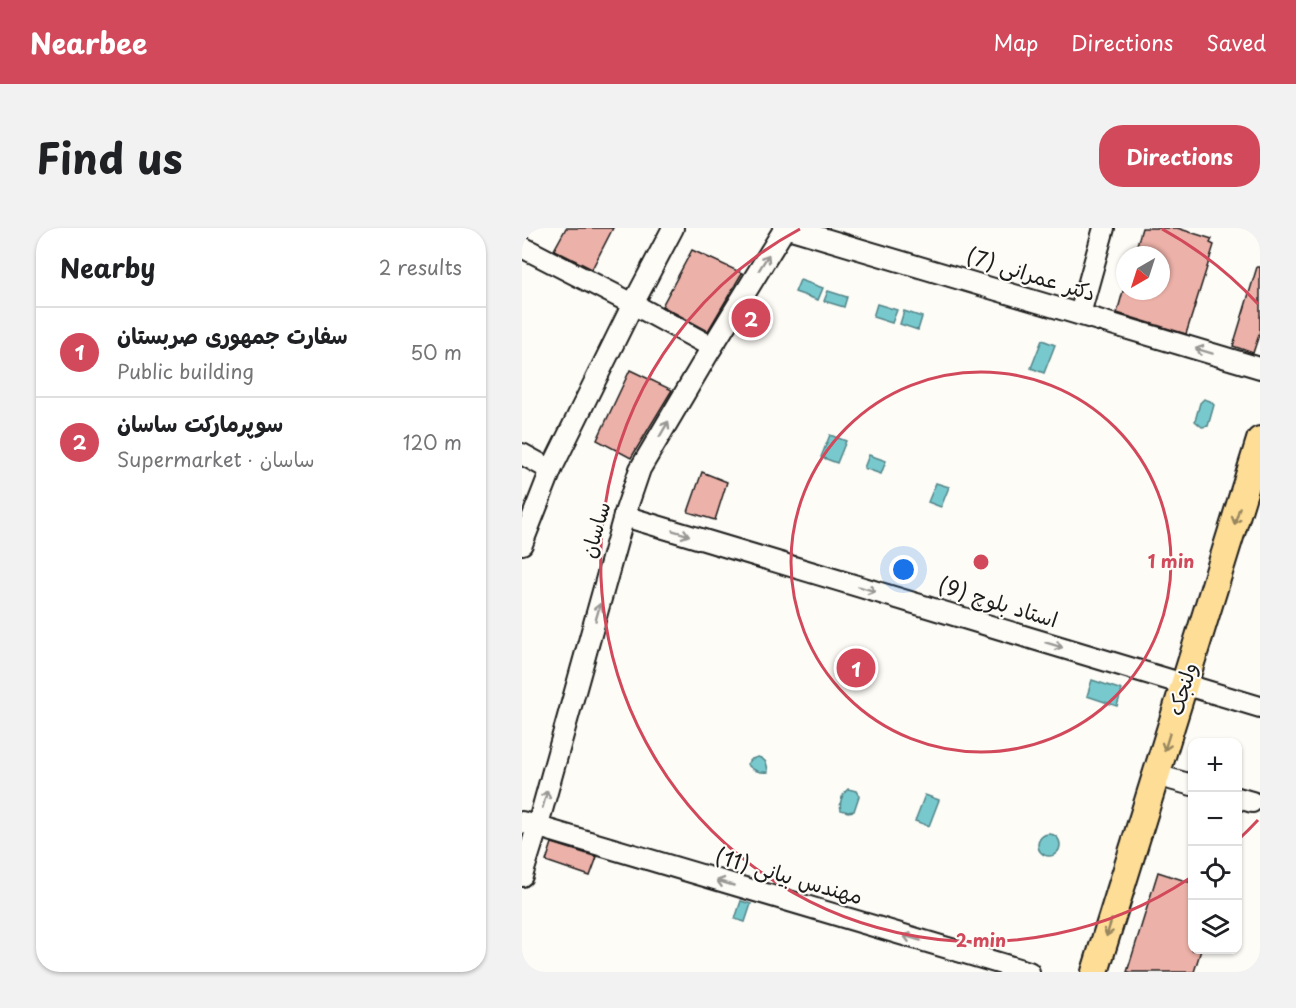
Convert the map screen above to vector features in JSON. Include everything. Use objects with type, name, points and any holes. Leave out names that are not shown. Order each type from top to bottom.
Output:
[{"type":"main road","name":"ولنجک","points":[[1095,972],[1260,440]]},
{"type":"street","points":[[522,544],[551,470],[673,228]]},
{"type":"street","name":"دکتر عمرانی (7)","points":[[787,228],[1260,368]]},
{"type":"street","name":"ساسان","points":[[522,876],[529,825],[640,469],[712,347],[787,228]]},
{"type":"street","points":[[1080,314],[1104,228]]},
{"type":"street","points":[[522,247],[712,347]]},
{"type":"street","points":[[522,454],[551,470]]},
{"type":"street","name":"استاد بلوچ (9)","points":[[624,516],[1260,707]]},
{"type":"street","points":[[1156,775],[1188,784]]},
{"type":"street","name":"مهندس بیانی (11)","points":[[529,825],[1029,972]]},
{"type":"water","points":[[800,280],[823,288],[818,300],[795,292]]},
{"type":"water","points":[[828,291],[847,297],[844,307],[824,301]]},
{"type":"water","points":[[877,304],[897,310],[892,323],[873,317]]},
{"type":"water","points":[[904,311],[922,317],[918,330],[900,324]]},
{"type":"water","points":[[1042,340],[1055,345],[1044,373],[1031,368]]},
{"type":"water","points":[[1204,399],[1214,405],[1208,426],[1202,427],[1195,421],[1200,403]]},
{"type":"water","points":[[830,435],[846,441],[837,463],[821,457]]},
{"type":"water","points":[[869,455],[886,461],[881,474],[864,468]]},
{"type":"water","points":[[936,483],[949,487],[941,507],[928,502]]},
{"type":"water","points":[[1092,680],[1122,690],[1117,706],[1087,696]]},
{"type":"water","points":[[758,757],[766,763],[768,772],[756,771],[747,764]]},
{"type":"water","points":[[848,789],[856,791],[859,796],[854,811],[848,812],[841,810],[840,804]]},
{"type":"water","points":[[925,795],[939,800],[929,826],[915,821]]},
{"type":"water","points":[[1049,834],[1059,841],[1060,845],[1053,855],[1049,856],[1039,849],[1038,845],[1045,835]]},
{"type":"water","points":[[741,901],[751,904],[745,922],[735,919]]},
{"type":"building","points":[[566,228],[613,228],[592,269],[554,250]]},
{"type":"building","points":[[1142,228],[1177,228],[1212,239],[1210,243],[1214,245],[1186,334],[1117,313],[1121,300],[1170,300],[1170,246],[1137,246]]},
{"type":"building","points":[[692,250],[742,273],[708,331],[662,306]]},
{"type":"building","points":[[1257,267],[1260,267],[1260,332],[1253,353],[1233,346]]},
{"type":"building","points":[[630,370],[672,390],[631,458],[597,440]]},
{"type":"building","points":[[702,472],[727,482],[715,520],[688,512]]},
{"type":"building","points":[[552,843],[597,857],[590,876],[546,861]]},
{"type":"building","points":[[1158,872],[1188,882],[1188,954],[1200,954],[1194,972],[1127,972]]},
{"type":"place","name":"سوپرمارکت ساسان","points":[[751,318]]},
{"type":"place","name":"سفارت جمهوری صربستان","points":[[856,668]]}]
